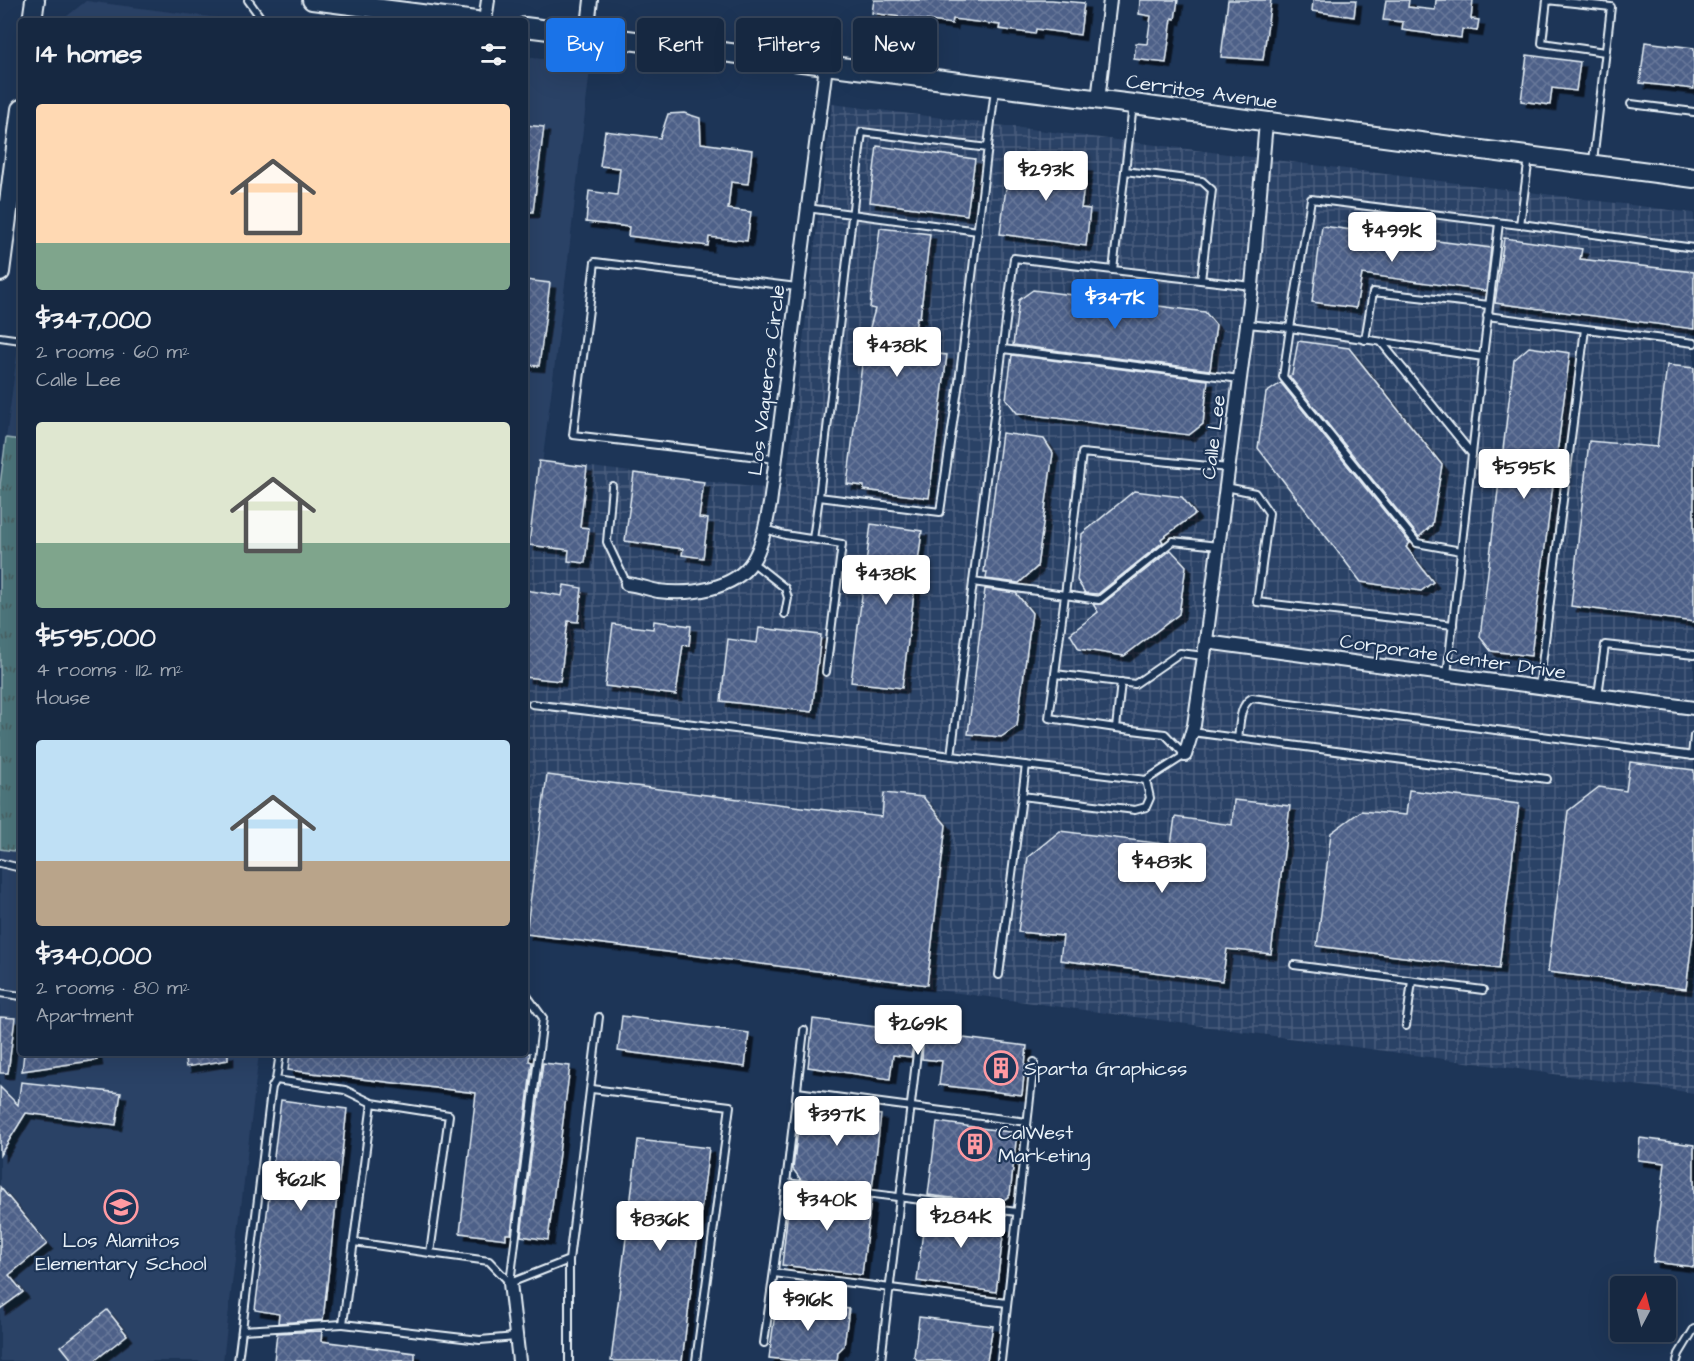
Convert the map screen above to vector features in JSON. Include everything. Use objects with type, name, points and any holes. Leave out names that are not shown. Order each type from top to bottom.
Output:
[{"type":"main road","points":[[32,18],[35,0]]},
{"type":"main road","points":[[312,0],[453,18]]},
{"type":"main road","name":"Cerritos Avenue","points":[[528,28],[546,30]]},
{"type":"main road","name":"Cerritos Avenue","points":[[625,40],[736,54]]},
{"type":"main road","name":"Cerritos Avenue","points":[[841,68],[1694,178]]},
{"type":"main road","points":[[0,272],[18,154]]},
{"type":"street","points":[[485,18],[488,0]]},
{"type":"street","points":[[589,18],[591,0]]},
{"type":"street","points":[[1098,100],[1110,0]]},
{"type":"street","name":"Los Vaqueros Circle","points":[[627,584],[641,585],[656,591],[675,592],[712,588],[733,580],[752,562],[762,539],[776,459],[825,72]]},
{"type":"street","name":"Calle Lee","points":[[1185,755],[1192,732],[1206,642],[1252,286],[1266,122]]},
{"type":"street","name":"Corporate Center Drive","points":[[1206,642],[1694,708]]},
{"type":"street","points":[[510,1284],[519,1361]]},
{"type":"lane","points":[[248,0],[261,18]]},
{"type":"lane","points":[[1592,165],[1611,7],[1547,0],[1542,43],[1605,52]]},
{"type":"lane","points":[[819,496],[940,512],[996,88]]},
{"type":"lane","points":[[1113,270],[1133,104]]},
{"type":"lane","points":[[1631,104],[1694,112]]},
{"type":"lane","points":[[813,539],[862,132],[987,148]]},
{"type":"lane","points":[[1521,224],[1529,157]]},
{"type":"lane","points":[[1125,171],[1202,181],[1212,190],[1201,280]]},
{"type":"lane","points":[[1461,551],[1418,543],[1283,378],[1311,199],[1521,224],[1694,248]]},
{"type":"lane","points":[[807,208],[978,231]]},
{"type":"lane","points":[[1447,675],[1498,223]]},
{"type":"lane","points":[[951,756],[1014,258],[1252,286]]},
{"type":"lane","points":[[776,459],[573,435],[574,423],[595,262],[797,287]]},
{"type":"lane","points":[[1365,340],[1373,292],[1489,305]]},
{"type":"lane","points":[[1488,316],[1694,343]]},
{"type":"lane","points":[[1247,324],[1290,328],[1483,357]]},
{"type":"lane","points":[[1539,688],[1585,329]]},
{"type":"lane","points":[[0,337],[18,340]]},
{"type":"lane","points":[[1381,342],[1472,454]]},
{"type":"lane","points":[[1003,349],[1240,379]]},
{"type":"lane","points":[[532,704],[1146,780],[1185,755],[1165,734],[1049,718],[1082,453],[1228,468]]},
{"type":"lane","points":[[612,486],[607,542],[627,584]]},
{"type":"lane","points":[[1226,487],[1255,493],[1269,513],[1257,602],[1453,625]]},
{"type":"lane","points":[[765,528],[785,535],[842,544],[826,672]]},
{"type":"lane","points":[[973,582],[1100,600],[1173,541],[1218,546]]},
{"type":"lane","points":[[752,562],[785,588],[788,598],[785,614]]},
{"type":"lane","points":[[1598,695],[1605,645],[1694,655]]},
{"type":"lane","points":[[1055,674],[1135,684],[1180,653],[1204,656]]},
{"type":"lane","points":[[1116,728],[1121,682]]},
{"type":"lane","points":[[1239,739],[1243,706],[1252,698],[1693,756],[1694,736]]},
{"type":"lane","points":[[1192,732],[1547,779]]},
{"type":"lane","points":[[999,975],[1026,765]]},
{"type":"lane","points":[[1022,796],[1135,810],[1146,807],[1150,798],[1146,780]]},
{"type":"lane","points":[[2,866],[18,868]]},
{"type":"lane","points":[[1294,965],[1483,990]]},
{"type":"lane","points":[[1406,1026],[1412,981]]},
{"type":"lane","points":[[0,993],[18,996]]},
{"type":"lane","points":[[510,1284],[543,1018],[528,997]]},
{"type":"lane","points":[[569,1361],[569,1260],[592,1089],[599,1017]]},
{"type":"lane","points":[[764,1343],[804,1029]]},
{"type":"lane","points":[[881,1361],[918,1044]]},
{"type":"lane","points":[[238,1361],[270,1100],[280,1056]]},
{"type":"lane","points":[[1001,1361],[1034,1062]]},
{"type":"lane","points":[[276,1080],[345,1090],[372,1103],[449,1115],[430,1253]]},
{"type":"lane","points":[[592,1089],[730,1106],[696,1361]]},
{"type":"lane","points":[[797,1092],[1027,1122]]},
{"type":"lane","points":[[343,1324],[372,1103]]},
{"type":"lane","points":[[786,1183],[1017,1212]]},
{"type":"lane","points":[[354,1242],[489,1261],[510,1284]]},
{"type":"lane","points":[[510,1284],[569,1260]]},
{"type":"lane","points":[[774,1273],[1007,1303]]},
{"type":"lane","points":[[242,1330],[343,1324],[480,1340],[516,1337]]},
{"type":"lane","points":[[1677,1361],[1694,1329]]},
{"type":"shaded area","points":[[86,1],[218,18],[65,18]]},
{"type":"shaded area","points":[[528,57],[546,59],[546,72],[590,72],[528,575]]},
{"type":"shaded area","points":[[832,104],[1694,213],[1694,1093],[528,934],[528,576],[543,461],[752,487],[785,489]]},
{"type":"shaded area","name":"Los Alamitos Elementary School","points":[[18,347],[18,1056],[259,1056],[223,1361],[0,1361],[0,485]]},
{"type":"green space","points":[[6,438],[18,440],[18,852],[0,849],[0,485]]},
{"type":"building","points":[[874,0],[1052,0],[1084,3],[1080,35],[1036,29],[1035,34],[999,29],[1000,25],[953,19],[952,24],[937,22],[937,18],[908,18],[872,13]]},
{"type":"building","points":[[1140,0],[1178,0],[1175,19],[1172,18],[1166,63],[1134,59],[1136,43],[1147,44],[1151,16],[1139,14]]},
{"type":"building","points":[[1228,0],[1271,0],[1263,60],[1221,57]]},
{"type":"building","points":[[1313,0],[1356,0],[1354,17],[1312,11]]},
{"type":"building","points":[[1386,0],[1409,0],[1408,7],[1435,10],[1436,0],[1473,0],[1471,19],[1479,20],[1477,31],[1462,29],[1461,38],[1402,30],[1403,22],[1383,20]]},
{"type":"building","points":[[1645,42],[1694,48],[1694,89],[1640,83]]},
{"type":"building","points":[[1527,55],[1580,62],[1576,91],[1552,88],[1550,105],[1521,101]]},
{"type":"building","points":[[684,113],[700,118],[701,143],[752,150],[748,184],[731,182],[728,209],[751,212],[747,241],[709,237],[708,246],[628,236],[629,227],[586,222],[589,191],[617,195],[620,168],[600,166],[605,131],[660,138],[668,114]]},
{"type":"building","points":[[528,125],[544,127],[533,212],[528,212]]},
{"type":"building","points":[[877,146],[975,159],[967,215],[870,202]]},
{"type":"building","points":[[1010,157],[1087,167],[1081,208],[1090,209],[1086,246],[1000,234]]},
{"type":"building","points":[[1322,226],[1491,248],[1486,291],[1362,274],[1356,308],[1312,302]]},
{"type":"building","points":[[880,228],[930,234],[920,318],[917,317],[912,351],[947,355],[929,498],[864,490],[864,486],[847,484],[864,349],[869,350],[869,331],[875,309],[870,308]]},
{"type":"building","points":[[1504,238],[1582,249],[1580,259],[1694,272],[1694,329],[1495,303]]},
{"type":"building","points":[[528,280],[550,283],[539,366],[528,365]]},
{"type":"building","points":[[1033,290],[1205,312],[1216,325],[1210,370],[1013,345],[1019,300]]},
{"type":"building","points":[[1298,341],[1349,348],[1442,465],[1432,525],[1419,537],[1289,376],[1292,375]]},
{"type":"building","points":[[1529,347],[1570,353],[1531,656],[1491,651],[1480,637],[1514,360]]},
{"type":"building","points":[[1012,355],[1208,380],[1203,424],[1189,435],[1017,413],[1006,399]]},
{"type":"building","points":[[1667,365],[1694,368],[1694,622],[1571,606],[1589,441],[1657,447]]},
{"type":"building","points":[[1281,383],[1410,543],[1406,547],[1433,582],[1421,591],[1361,582],[1258,448],[1266,393]]},
{"type":"building","points":[[1002,433],[1044,439],[1053,453],[1037,567],[1019,583],[986,579],[987,572],[984,572]]},
{"type":"building","points":[[539,461],[587,467],[580,527],[589,528],[585,563],[568,561],[569,550],[529,545]]},
{"type":"building","points":[[634,473],[704,482],[699,518],[708,519],[703,558],[682,555],[683,549],[625,541]]},
{"type":"building","points":[[1134,491],[1182,497],[1195,514],[1161,539],[1163,542],[1098,594],[1085,593],[1077,580],[1082,534]]},
{"type":"building","points":[[871,524],[922,531],[902,688],[851,682]]},
{"type":"building","points":[[1171,550],[1186,566],[1179,614],[1124,656],[1079,649],[1070,634],[1098,612],[1093,604],[1102,604]]},
{"type":"building","points":[[564,585],[582,588],[578,622],[568,621],[560,681],[528,677],[528,590],[562,596]]},
{"type":"building","points":[[985,589],[1016,593],[1032,613],[1017,726],[1001,737],[968,734]]},
{"type":"building","points":[[654,621],[691,626],[689,646],[683,645],[676,695],[605,686],[613,624],[653,629]]},
{"type":"building","points":[[759,628],[821,635],[812,712],[721,701],[728,639],[757,643]]},
{"type":"building","points":[[1630,762],[1694,770],[1694,926],[1686,989],[1548,972],[1568,811],[1599,787],[1626,791]]},
{"type":"building","points":[[547,775],[882,817],[884,793],[923,797],[946,825],[927,985],[528,934],[528,919]]},
{"type":"building","points":[[1409,790],[1519,804],[1499,969],[1317,946],[1331,833],[1361,811],[1406,815]]},
{"type":"building","points":[[1234,800],[1290,806],[1271,954],[1227,949],[1222,981],[1060,960],[1063,936],[1018,932],[1028,857],[1060,831],[1171,845],[1175,817],[1232,825]]},
{"type":"building","points":[[622,1016],[749,1033],[745,1067],[618,1051]]},
{"type":"building","points":[[0,1017],[15,1018],[8,1073],[0,1073]]},
{"type":"building","points":[[813,1019],[1027,1046],[1022,1095],[939,1085],[942,1061],[922,1059],[923,1044],[919,1039],[914,1041],[911,1057],[893,1055],[890,1079],[808,1067]]},
{"type":"building","points":[[530,1053],[529,1061],[532,1062],[511,1234],[506,1234],[506,1239],[460,1233],[476,1093],[288,1070],[290,1056],[528,1056]]},
{"type":"building","points":[[24,1056],[96,1056],[97,1060],[22,1071]]},
{"type":"building","points":[[184,1056],[228,1056],[228,1060],[186,1067]]},
{"type":"building","points":[[543,1063],[570,1066],[548,1240],[521,1236]]},
{"type":"building","points":[[21,1082],[121,1093],[116,1125],[26,1113],[0,1155],[0,1087],[18,1105]]},
{"type":"building","points":[[281,1100],[347,1109],[323,1320],[278,1323],[279,1314],[255,1310]]},
{"type":"building","points":[[801,1105],[881,1115],[872,1189],[801,1180],[793,1169]]},
{"type":"building","points":[[937,1122],[1017,1133],[1010,1195],[999,1204],[928,1195]]},
{"type":"building","points":[[1640,1138],[1694,1145],[1694,1267],[1653,1262],[1665,1163],[1638,1160]]},
{"type":"building","points":[[638,1140],[709,1148],[682,1361],[611,1361]]},
{"type":"building","points":[[0,1187],[47,1244],[9,1275],[23,1292],[0,1309]]},
{"type":"building","points":[[802,1190],[871,1199],[862,1275],[782,1265],[789,1200]]},
{"type":"building","points":[[926,1206],[994,1214],[1004,1228],[996,1292],[917,1281]]},
{"type":"building","points":[[777,1298],[849,1309],[844,1346],[838,1352],[837,1361],[769,1358]]},
{"type":"building","points":[[107,1310],[127,1335],[94,1361],[73,1361],[61,1346]]},
{"type":"building","points":[[919,1317],[993,1326],[987,1361],[918,1361],[914,1356]]},
{"type":"building","points":[[322,1331],[321,1341],[415,1353],[415,1361],[274,1361],[277,1333]]},
{"type":"place","name":"Sparta Graphicss","points":[[1001,1068]]},
{"type":"place","name":"CalWest Marketing","points":[[975,1144]]},
{"type":"place","name":"Los Alamitos Elementary School","points":[[121,1207]]}]
